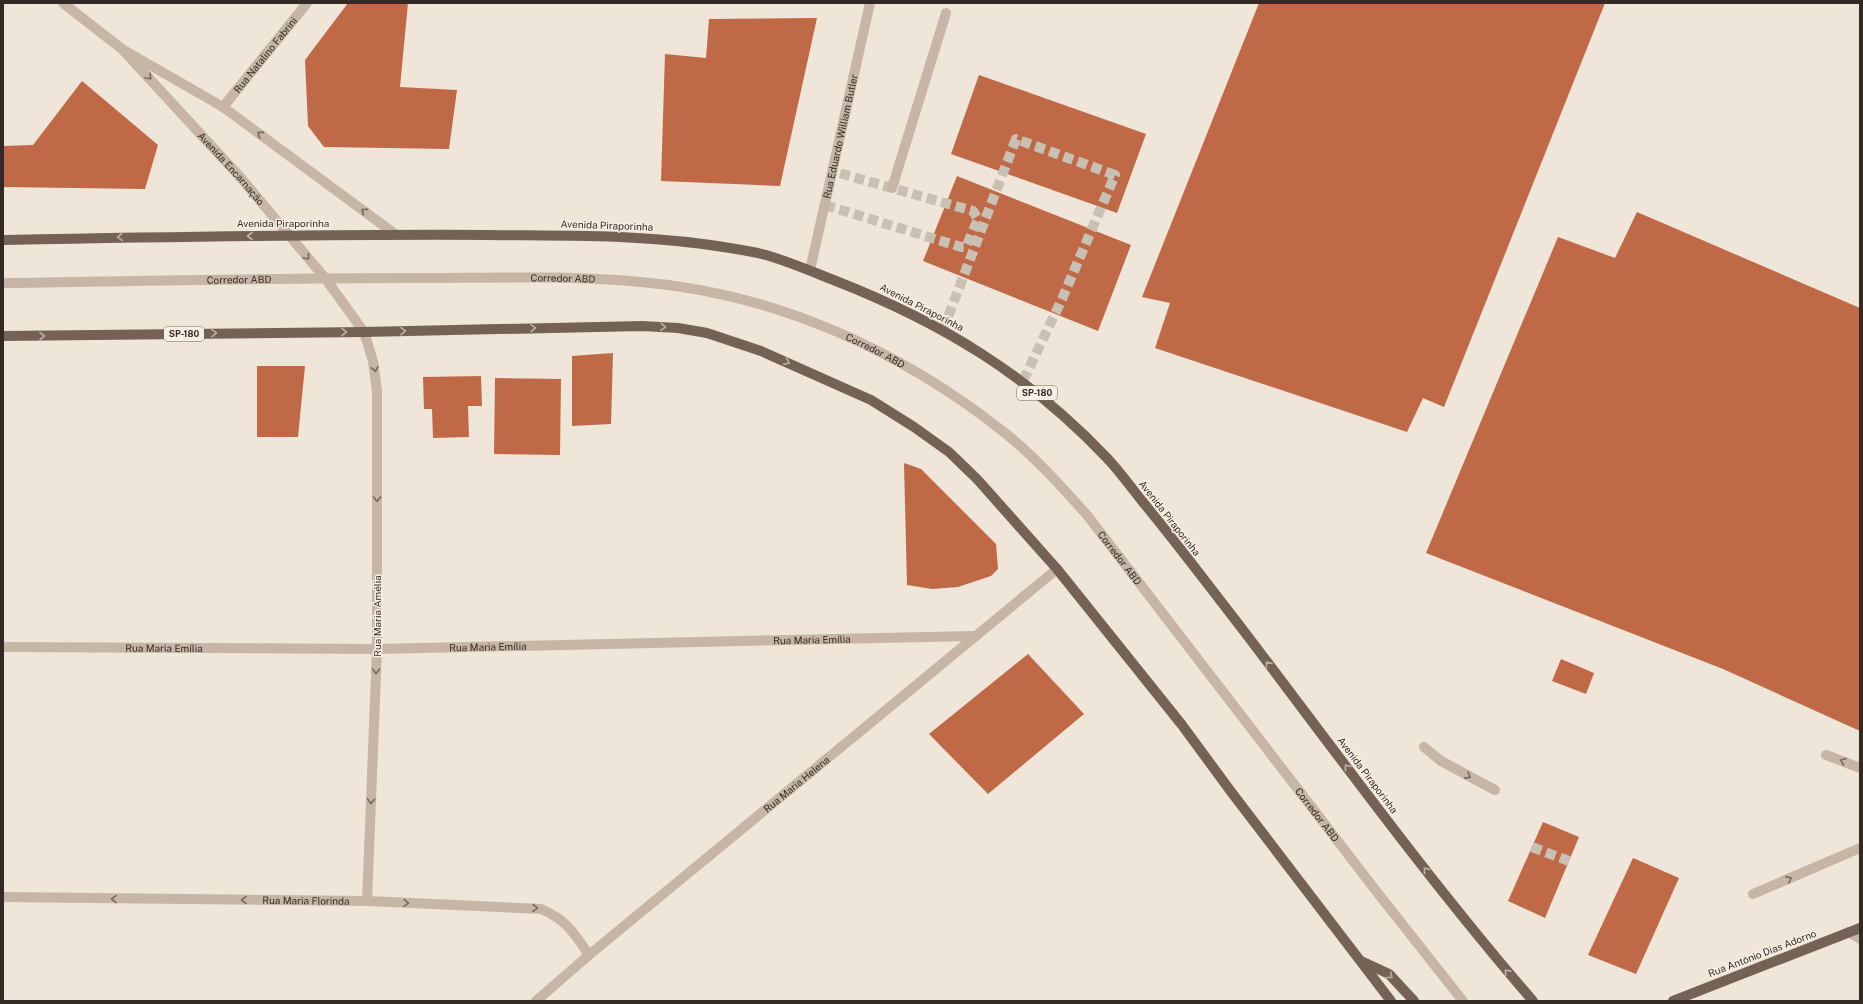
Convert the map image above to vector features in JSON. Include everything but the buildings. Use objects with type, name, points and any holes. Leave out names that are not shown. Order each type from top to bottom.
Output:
[{"type":"main road","name":"Avenida Piraporinha","points":[[3,240],[395,234],[611,236],[662,239],[707,244],[764,255],[810,270],[878,297],[926,320],[979,350],[1023,381],[1065,417],[1109,460],[1168,533],[1397,834],[1494,957],[1533,1001]]},
{"type":"main road","name":"SP-180","points":[[3,336],[364,332],[649,326],[678,328],[707,333],[762,351],[872,400],[949,452],[977,479],[1057,569],[1182,725],[1391,1001]]},
{"type":"main road","name":"Rua Antônio Dias Adorno","points":[[1673,1001],[1860,928]]},
{"type":"main road","points":[[1359,960],[1390,974],[1414,1001]]},
{"type":"street","name":"Avenida Encarnação","points":[[63,3],[122,49],[223,107],[395,234]]},
{"type":"street","name":"Rua Natalino Fabrini","points":[[223,107],[307,3]]},
{"type":"street","name":"Rua Eduardo William Butler","points":[[810,270],[870,3]]},
{"type":"street","points":[[892,188],[946,13]]},
{"type":"street","name":"Avenida Encarnação","points":[[122,49],[240,178],[289,235],[325,278],[364,332]]},
{"type":"street","name":"Corredor ABD","points":[[3,283],[325,278],[586,278],[644,282],[700,290],[756,303],[810,321],[863,343],[913,369],[961,400],[1007,435],[1049,473],[1087,515],[1375,890],[1463,1001]]},
{"type":"street","name":"Rua Maria Amélia","points":[[364,332],[373,361],[377,390],[377,649],[367,901]]},
{"type":"street","name":"Rua Maria Helena","points":[[536,1001],[589,955],[1057,569]]},
{"type":"street","name":"Rua Maria Emília","points":[[3,648],[377,649],[974,636]]},
{"type":"street","points":[[1424,747],[1441,761],[1496,790]]},
{"type":"street","points":[[1826,755],[1860,768]]},
{"type":"street","points":[[1753,894],[1860,848]]},
{"type":"street","name":"Rua Maria Florinda","points":[[3,898],[367,901],[542,908],[555,914],[566,923],[589,955]]},
{"type":"street","points":[[1849,932],[1860,939]]},
{"type":"tunnel","points":[[943,330],[1016,139],[1115,175],[1062,299],[1023,381]]},
{"type":"tunnel","points":[[825,205],[961,247],[965,247],[967,245],[978,219],[973,211],[832,171]]},
{"type":"tunnel","points":[[1532,847],[1569,861]]}]
